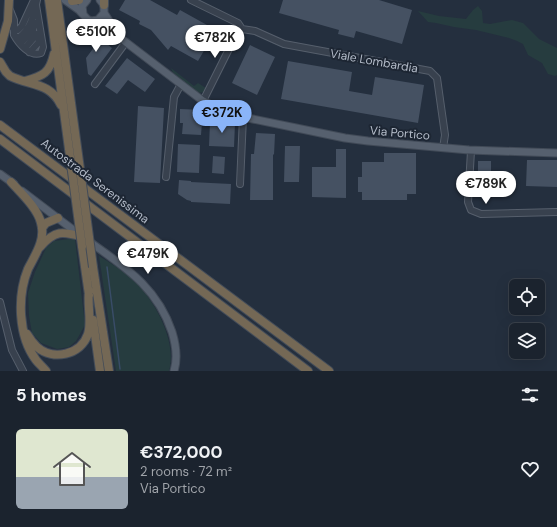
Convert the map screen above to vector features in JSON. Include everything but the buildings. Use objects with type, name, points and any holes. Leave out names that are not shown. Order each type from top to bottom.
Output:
[{"type":"highway","points":[[5,0],[10,10]]},
{"type":"highway","points":[[0,49],[8,21],[10,10],[9,0]]},
{"type":"highway","points":[[54,2],[55,48],[100,371]]},
{"type":"highway","points":[[54,2],[109,371]]},
{"type":"highway","points":[[25,81],[47,71],[51,65],[55,48]]},
{"type":"highway","points":[[0,62],[10,76],[39,85],[50,91],[58,99],[63,109]]},
{"type":"highway","name":"Autostrada Serenissima","points":[[0,125],[328,371]]},
{"type":"highway","name":"Autostrada Serenissima","points":[[0,139],[308,371]]},
{"type":"highway","points":[[11,182],[40,218],[42,228],[39,247],[28,270],[22,289],[21,316],[28,346],[36,360],[46,371]]},
{"type":"highway","points":[[42,228],[46,223],[58,218]]},
{"type":"highway","points":[[39,247],[51,236],[58,233],[68,232],[83,237]]},
{"type":"highway","points":[[23,329],[37,347],[46,352],[65,354],[75,351],[86,339],[88,333],[89,326],[87,302],[89,291]]},
{"type":"highway","points":[[107,359],[113,371]]},
{"type":"main road","name":"Via Portico","points":[[76,1],[87,19],[119,36],[203,101],[222,110],[243,117],[345,138],[469,150],[557,152]]},
{"type":"main road","name":"Via Portico","points":[[76,1],[82,9],[83,14]]},
{"type":"main road","name":"Via Portico","points":[[91,20],[98,20],[103,5]]},
{"type":"main road","name":"Via Portico","points":[[103,5],[119,36]]},
{"type":"main road","points":[[0,174],[139,279],[164,313],[175,343],[176,361],[174,371]]},
{"type":"street","name":"Viale Lombardia","points":[[191,0],[238,23],[242,28],[255,31],[284,44],[430,71],[437,78],[445,135],[443,148]]},
{"type":"street","points":[[13,28],[18,30],[22,26],[36,2]]},
{"type":"street","points":[[10,10],[14,20],[14,35],[24,47],[36,54],[41,53],[43,51],[36,2]]},
{"type":"street","points":[[14,35],[18,38],[20,37],[28,28],[34,15],[36,2]]},
{"type":"street","points":[[34,15],[38,42],[31,51],[24,47],[22,42],[34,30],[35,22]]},
{"type":"street","points":[[203,101],[237,34],[242,28]]},
{"type":"street","points":[[95,84],[126,42]]},
{"type":"street","points":[[166,177],[174,97],[181,84]]},
{"type":"street","points":[[240,184],[243,117]]},
{"type":"street","points":[[469,150],[471,152],[468,202],[472,210],[481,214],[557,212]]},
{"type":"street","points":[[0,302],[12,350],[23,371]]},
{"type":"green space","points":[[478,6],[482,11],[483,23],[490,24],[512,20],[523,23],[539,39],[557,48],[557,75],[555,76],[548,74],[542,63],[528,55],[523,44],[517,41],[476,30],[428,22],[418,11],[439,16],[466,19]]},
{"type":"green space","points":[[171,68],[194,86],[198,83],[206,88],[204,92],[198,93],[173,73]]},
{"type":"green space","points":[[75,239],[85,325],[76,341],[69,347],[57,349],[41,343],[32,333],[29,316],[28,293],[35,272],[46,248],[54,241]]},
{"type":"green space","points":[[99,256],[131,277],[155,308],[162,320],[170,346],[171,359],[169,371],[116,371]]},
{"type":"waterway","points":[[107,267],[120,369]]}]
